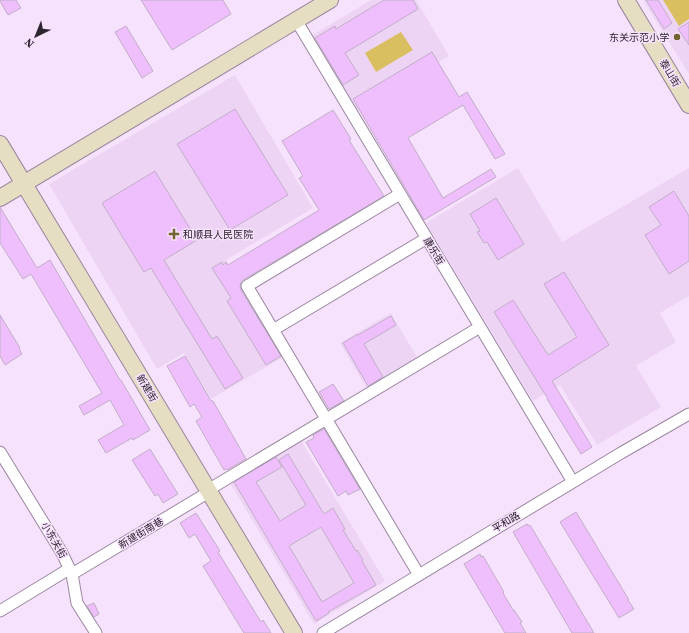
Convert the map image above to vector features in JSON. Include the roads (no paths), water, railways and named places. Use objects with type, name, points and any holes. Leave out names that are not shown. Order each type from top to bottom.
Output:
[{"type":"main road","points":[[0,198],[22,180],[313,0]]},
{"type":"main road","points":[[0,187],[22,180],[330,0]]},
{"type":"main road","name":"泰山街","points":[[626,0],[689,105]]},
{"type":"main road","name":"新建街","points":[[0,144],[294,633]]},
{"type":"street","name":"康乐街","points":[[296,20],[573,482]]},
{"type":"street","points":[[400,194],[246,286],[419,575]]},
{"type":"street","points":[[273,330],[427,238]]},
{"type":"street","name":"新建街南巷","points":[[0,612],[209,491],[480,327]]},
{"type":"street","name":"平和路","points":[[323,633],[621,453],[689,414]]},
{"type":"street","name":"小东关街","points":[[0,452],[62,554],[71,571],[77,603],[96,633]]},
{"type":"place","name":"东关示范小学","points":[[677,37]]},
{"type":"place","name":"和顺县人民医院","points":[[174,234]]}]
